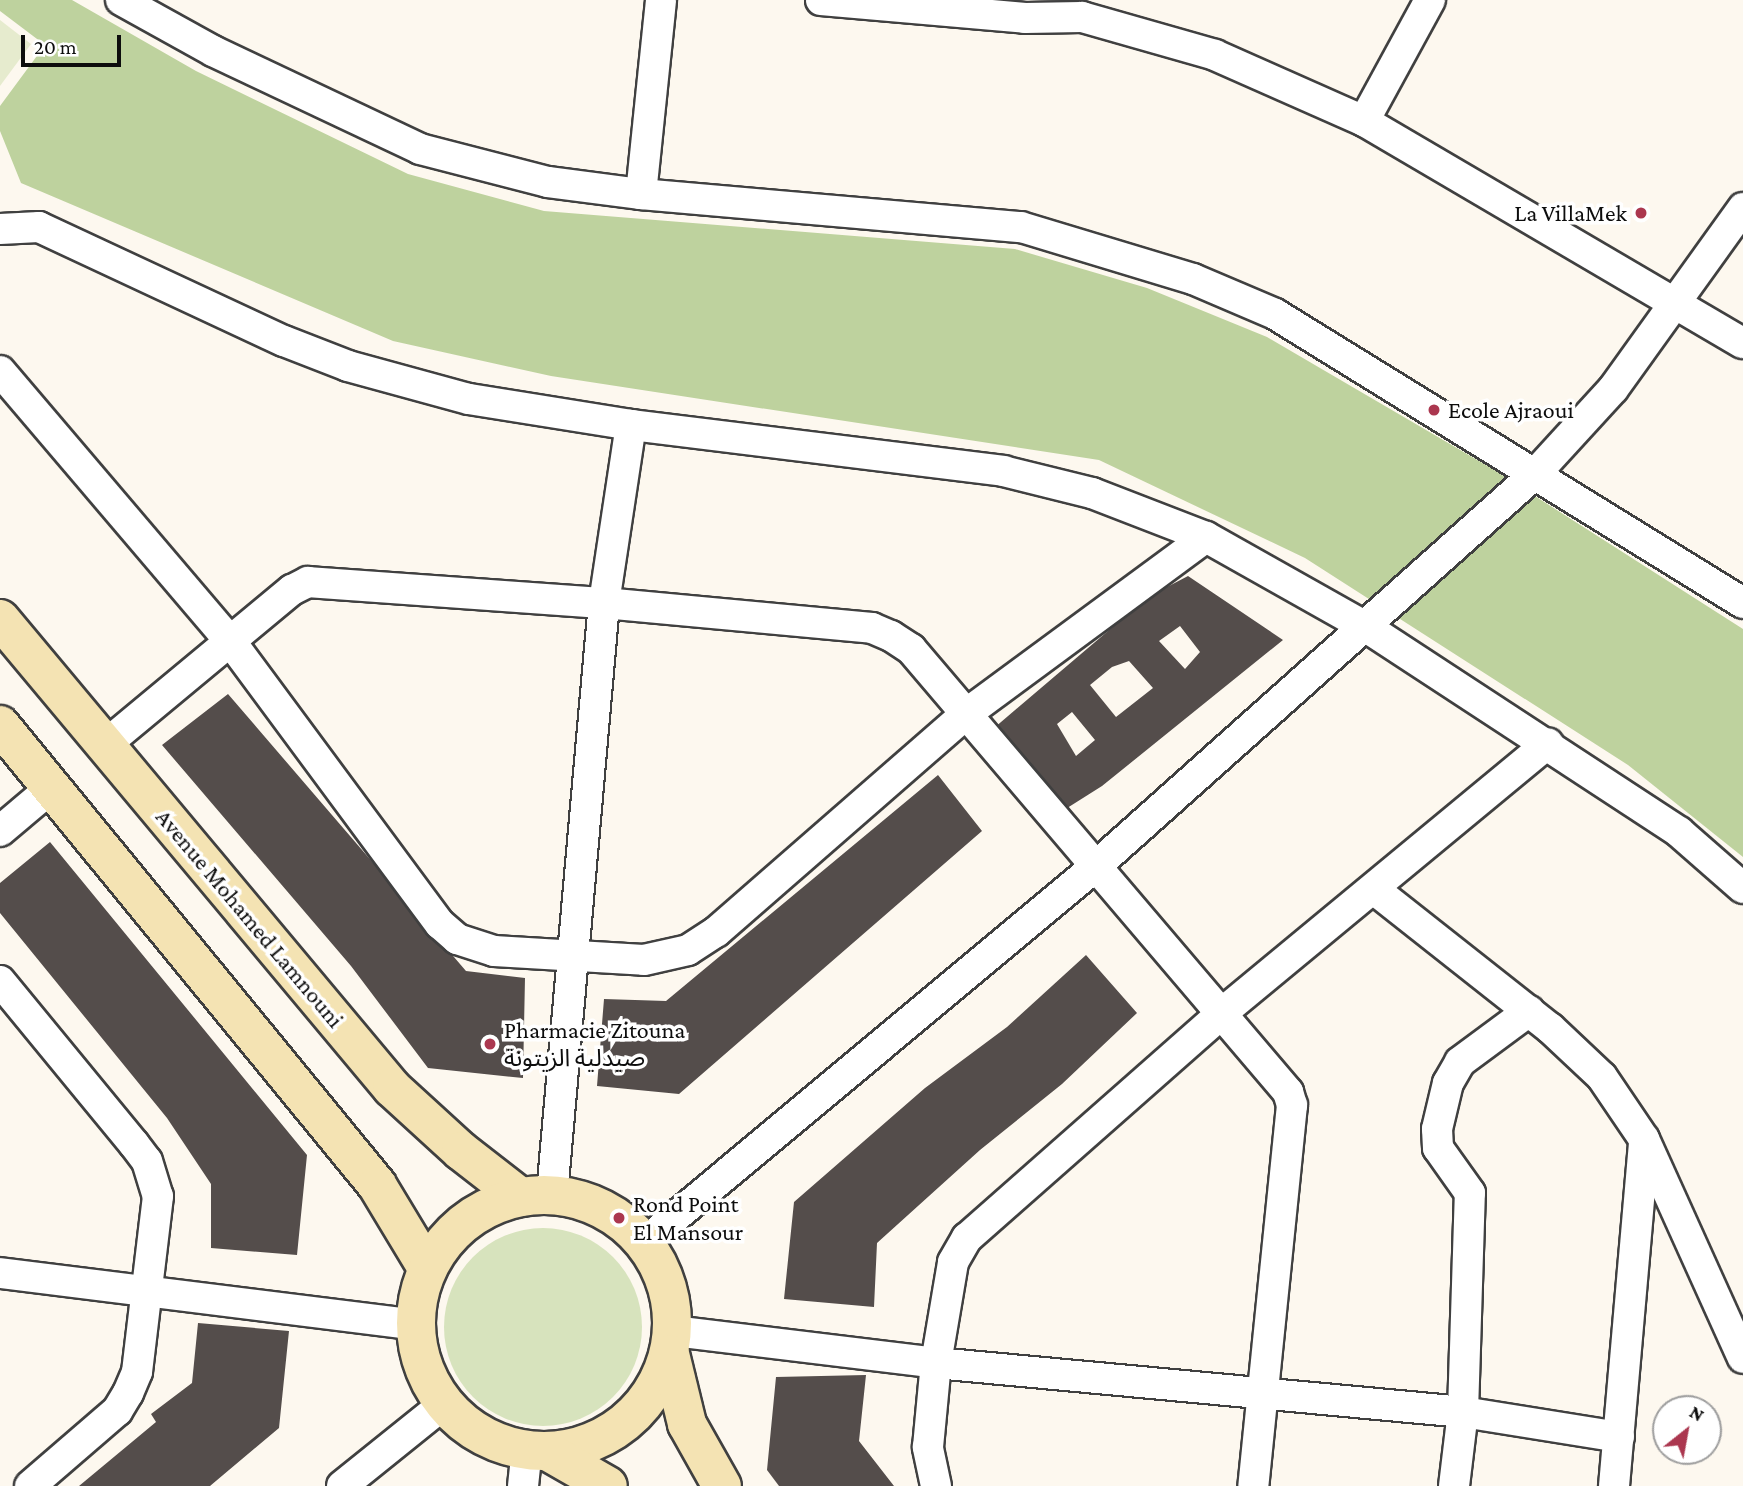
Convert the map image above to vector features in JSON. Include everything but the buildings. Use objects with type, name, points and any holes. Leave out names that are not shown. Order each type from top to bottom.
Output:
[{"type":"street","points":[[121,0],[213,51],[420,149],[548,182],[640,194],[1021,227],[1105,249],[1194,279],[1275,313],[1743,603]]},
{"type":"street","points":[[640,194],[661,0]]},
{"type":"street","points":[[821,0],[999,16],[1086,8],[1214,55],[1364,121],[1676,301],[1743,343]]},
{"type":"street","points":[[1364,121],[1430,0]]},
{"type":"street","points":[[645,1242],[1096,866],[1536,473],[1613,389],[1743,208]]},
{"type":"street","points":[[0,229],[39,227],[348,366],[469,399],[631,425],[1003,471],[1092,493],[1206,537],[1366,627],[1548,743],[1679,832],[1743,888]]},
{"type":"street","points":[[0,371],[231,642],[440,923],[457,939],[494,951],[571,953],[644,960],[688,950],[716,932],[966,714],[1206,537]]},
{"type":"street","points":[[536,1195],[571,953],[604,603],[631,425]]},
{"type":"street","points":[[105,745],[292,590],[309,582],[604,603],[872,628],[911,649],[1282,1083],[1292,1105],[1253,1486]]},
{"type":"street","name":"Avenue Mohamed Lamnouni","points":[[0,619],[392,1088],[461,1151],[536,1195]]},
{"type":"street","points":[[0,725],[377,1185],[427,1268]]},
{"type":"street","points":[[936,1486],[928,1447],[936,1363],[953,1262],[967,1238],[1222,1013],[1375,890],[1548,743]]},
{"type":"street","points":[[0,831],[52,787]]},
{"type":"street","points":[[1375,890],[1530,1011],[1602,1077],[1644,1139],[1743,1358]]},
{"type":"street","points":[[0,981],[147,1161],[158,1196],[149,1290],[137,1373],[117,1410],[30,1486]]},
{"type":"street","points":[[1454,1486],[1463,1412],[1470,1193],[1438,1148],[1437,1129],[1448,1083],[1460,1062],[1530,1011]]},
{"type":"street","points":[[1614,1486],[1644,1139]]},
{"type":"street","points":[[608,1486],[532,1463],[468,1426],[444,1404],[429,1380],[416,1325],[427,1268],[443,1242],[465,1221],[491,1206],[536,1195],[587,1202],[608,1213],[645,1242],[668,1290],[672,1343],[687,1424],[722,1486]]},
{"type":"street","points":[[0,1273],[416,1325]]},
{"type":"street","points":[[672,1343],[936,1363],[1263,1396],[1463,1412],[1619,1437]]},
{"type":"street","points":[[532,1463],[588,1444],[625,1424],[653,1393],[672,1343]]},
{"type":"street","points":[[342,1486],[444,1404]]},
{"type":"green space","points":[[0,0],[72,0],[196,71],[408,174],[544,211],[1015,249],[1147,288],[1267,337],[1491,468],[1743,629],[1743,857],[1628,765],[1305,558],[1099,460],[551,376],[393,341],[21,183],[0,131],[0,106],[45,45],[0,11]]},
{"type":"green space","points":[[0,20],[31,44],[0,86]]},
{"type":"green space","points":[[543,1228],[581,1235],[598,1244],[613,1257],[626,1272],[635,1289],[642,1327],[635,1365],[626,1382],[613,1397],[598,1410],[581,1419],[543,1426],[505,1419],[488,1410],[473,1397],[460,1382],[451,1365],[444,1327],[451,1289],[460,1272],[473,1257],[488,1244],[505,1235]]},
{"type":"place","name":"La VillaMek","points":[[1641,213]]},
{"type":"place","name":"Ecole Ajraoui","points":[[1434,410]]},
{"type":"place","name":"Pharmacie Zitouna صيدلية الزيتونة","points":[[490,1044]]},
{"type":"place","name":"Rond Point El Mansour","points":[[619,1218]]}]
